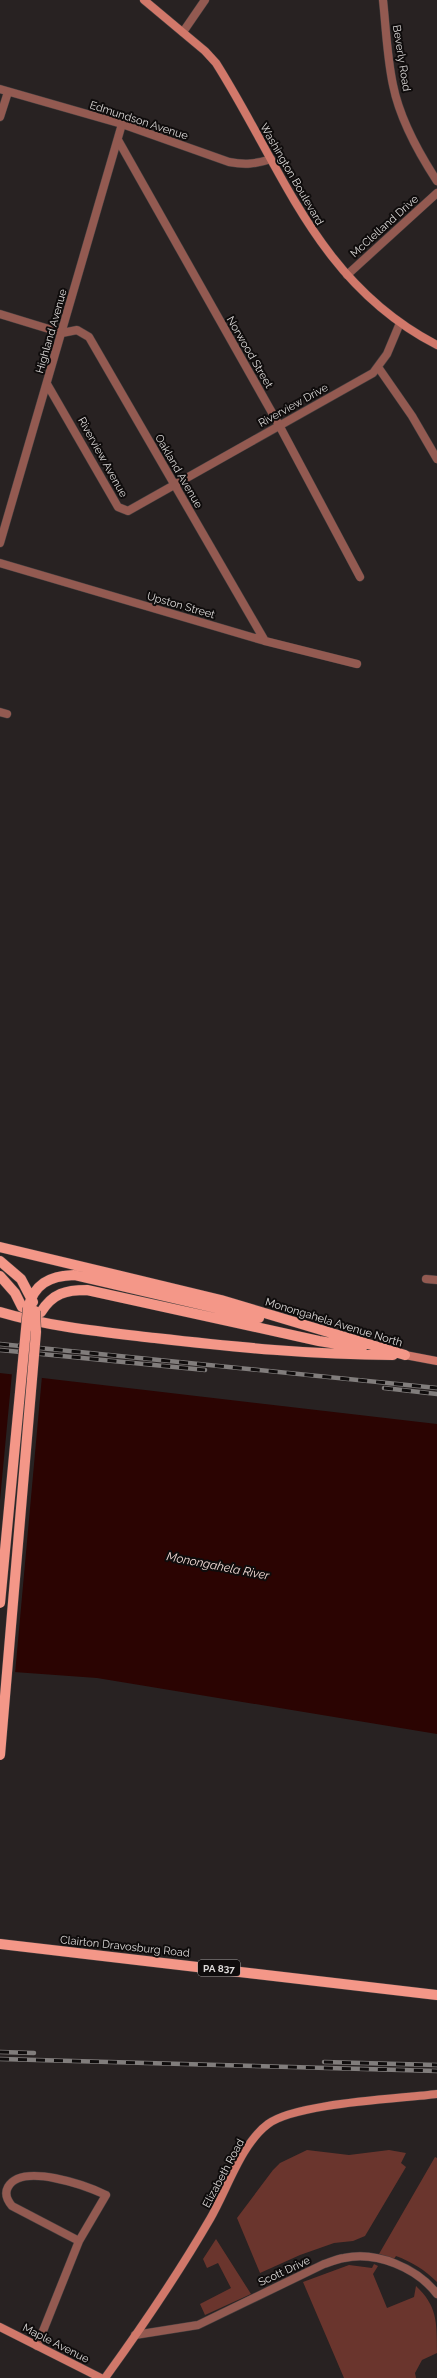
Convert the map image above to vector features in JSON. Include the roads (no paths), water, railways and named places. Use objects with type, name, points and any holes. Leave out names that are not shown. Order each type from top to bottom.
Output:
[{"type":"main road","name":"Washington Boulevard","points":[[144,0],[183,32],[216,63],[302,216],[327,252],[347,275],[383,310],[400,323],[437,345]]},
{"type":"main road","name":"Monongahela Avenue North","points":[[0,1247],[221,1300],[405,1355]]},
{"type":"main road","points":[[0,1261],[21,1279],[31,1295],[36,1332],[0,1754]]},
{"type":"main road","points":[[31,1295],[44,1283],[59,1276],[74,1275],[266,1320],[302,1325]]},
{"type":"main road","points":[[0,1276],[32,1310]]},
{"type":"main road","points":[[0,1603],[24,1332],[32,1310],[48,1301],[58,1293],[72,1290],[87,1290],[319,1341],[437,1361]]},
{"type":"main road","name":"Monongahela Avenue North","points":[[0,1312],[96,1332],[166,1340],[328,1355],[405,1355]]},
{"type":"main road","name":"Clairton Dravosburg Road","points":[[0,1944],[437,1994]]},
{"type":"main road","name":"Elizabeth Road","points":[[105,2378],[135,2335],[210,2219],[254,2138],[269,2124],[286,2115],[312,2109],[437,2094]]},
{"type":"main road","name":"Maple Avenue","points":[[0,2327],[101,2378]]},
{"type":"street","points":[[183,32],[205,0]]},
{"type":"street","name":"Beverly Road","points":[[383,0],[389,62],[399,107],[409,132],[437,181]]},
{"type":"street","points":[[0,117],[4,91]]},
{"type":"street","name":"Edmundson Avenue","points":[[4,91],[122,124],[230,162],[244,165],[256,164],[271,159]]},
{"type":"street","name":"Highland Avenue","points":[[0,543],[122,124]]},
{"type":"street","name":"Norwood Street","points":[[118,140],[279,425],[360,577]]},
{"type":"street","name":"McClelland Drive","points":[[347,275],[437,194]]},
{"type":"street","name":"Oakland Avenue","points":[[0,314],[62,333],[77,330],[89,337],[265,642]]},
{"type":"street","name":"Riverview Drive","points":[[175,486],[279,425],[373,373],[387,354],[400,323]]},
{"type":"street","points":[[378,367],[412,416],[437,459]]},
{"type":"street","name":"Riverview Avenue","points":[[47,384],[52,390],[118,507],[128,511],[175,486]]},
{"type":"street","name":"Upston Street","points":[[0,563],[265,642],[358,664]]},
{"type":"street","points":[[426,1279],[437,1280]]},
{"type":"street","points":[[37,2346],[79,2241],[106,2196],[68,2180],[53,2178],[18,2178],[8,2185],[6,2191],[7,2200],[12,2206],[79,2241]]},
{"type":"street","name":"Scott Drive","points":[[135,2335],[198,2325],[324,2264],[345,2257],[372,2258],[406,2268],[424,2280],[437,2294]]},
{"type":"water","name":"Monongahela River","points":[[0,1373],[437,1424],[437,1734],[97,1678],[0,1671]]},
{"type":"railway","points":[[0,1344],[437,1388]]},
{"type":"railway","points":[[0,1350],[205,1370]]},
{"type":"railway","points":[[384,1388],[437,1394]]},
{"type":"railway","points":[[0,2052],[34,2053]]},
{"type":"railway","points":[[0,2059],[437,2071]]},
{"type":"railway","points":[[324,2062],[437,2065]]}]
